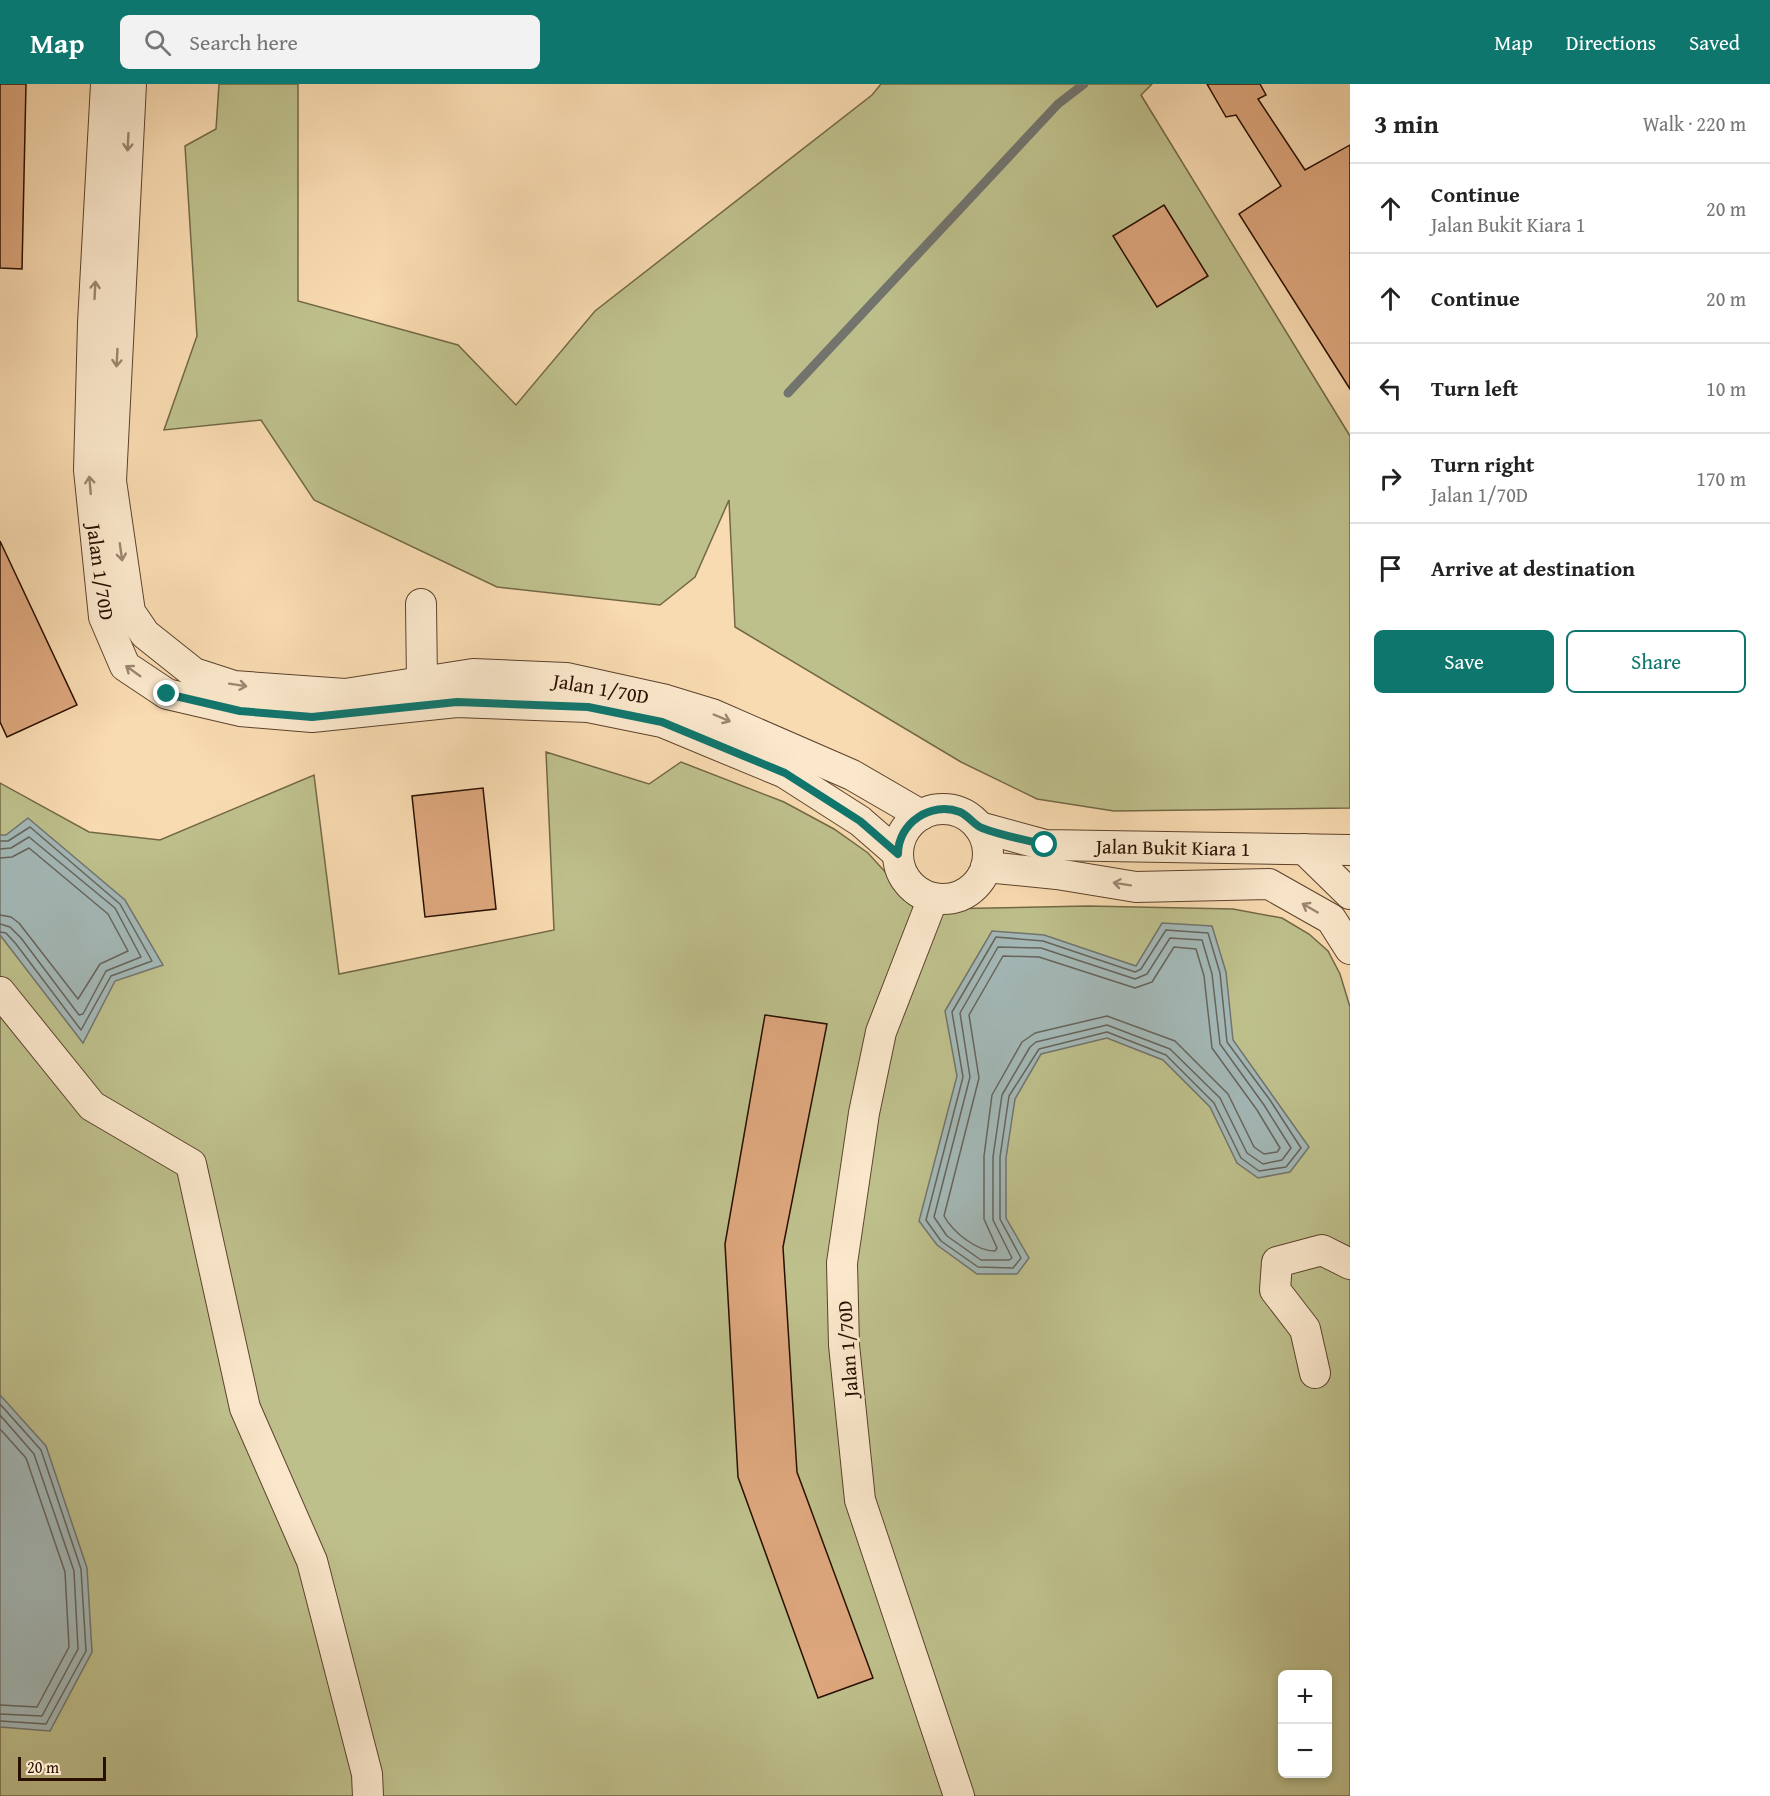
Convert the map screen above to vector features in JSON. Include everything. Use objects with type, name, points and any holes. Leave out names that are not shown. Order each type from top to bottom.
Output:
[{"type":"street","name":"Jalan 1/70D","points":[[106,84],[93,323],[89,470],[104,617],[125,666],[167,694],[240,711],[312,717],[457,702],[588,707],[662,722],[785,773],[860,821],[898,854]]},
{"type":"street","name":"Jalan 1/70D","points":[[131,84],[111,481],[130,612],[145,634],[194,672],[234,686],[345,694],[473,675],[566,678],[666,700],[712,714],[852,775],[921,815]]},
{"type":"street","points":[[421,604],[422,683]]},
{"type":"street","points":[[933,810],[952,810],[970,818],[979,828],[988,854],[986,867],[972,889],[960,896],[933,898],[910,885],[902,874],[898,854],[902,834],[910,823],[933,810]]},
{"type":"street","name":"Jalan Bukit Kiara 1","points":[[979,828],[1045,845],[1350,850]]},
{"type":"street","points":[[1304,849],[1350,894]]},
{"type":"street","name":"Jalan Bukit Kiara 1","points":[[986,867],[1057,874],[1136,886],[1269,884],[1330,919],[1350,949]]},
{"type":"street","name":"Jalan 1/70D","points":[[933,898],[881,1032],[864,1113],[842,1263],[844,1345],[860,1500],[959,1796]]},
{"type":"street","points":[[0,992],[92,1106],[191,1164],[245,1408],[312,1561],[367,1774],[368,1796]]},
{"type":"street","points":[[1315,1373],[1305,1329],[1275,1290],[1277,1262],[1322,1250],[1350,1264]]},
{"type":"green space","points":[[219,84],[298,84],[298,301],[458,345],[516,405],[595,311],[872,95],[881,84],[1152,84],[1141,95],[1350,436],[1350,808],[1114,811],[1037,799],[961,762],[735,627],[729,500],[695,577],[660,605],[497,587],[314,500],[261,420],[164,430],[197,336],[185,146],[216,129]]},
{"type":"green space","points":[[546,752],[649,784],[681,762],[784,802],[834,829],[868,853],[907,896],[937,909],[1088,906],[1233,909],[1282,918],[1309,934],[1328,951],[1340,974],[1350,1007],[1350,1796],[0,1796],[0,783],[89,832],[160,840],[314,775],[339,974],[554,930]]},
{"type":"water","points":[[28,818],[125,900],[163,965],[115,981],[83,1043],[0,935],[0,835],[6,835]]},
{"type":"water","points":[[1162,923],[1212,926],[1226,972],[1233,1040],[1309,1147],[1290,1172],[1258,1178],[1237,1163],[1210,1107],[1163,1060],[1107,1038],[1041,1054],[1015,1099],[1006,1158],[1006,1218],[1029,1258],[1017,1274],[977,1274],[937,1245],[919,1221],[957,1076],[945,1011],[992,931],[1044,935],[1136,966]]},
{"type":"water","points":[[0,1395],[46,1446],[87,1568],[92,1652],[50,1731],[0,1727]]},
{"type":"building","points":[[0,84],[26,84],[22,269],[0,268]]},
{"type":"building","points":[[1207,84],[1260,84],[1266,95],[1258,99],[1305,170],[1350,145],[1350,389],[1239,214],[1281,186],[1236,115],[1226,117]]},
{"type":"building","points":[[1164,205],[1208,276],[1157,307],[1113,236]]},
{"type":"building","points":[[0,541],[77,705],[7,737],[0,722]]},
{"type":"building","points":[[483,788],[496,909],[425,917],[412,796]]},
{"type":"building","points":[[765,1015],[827,1024],[783,1247],[797,1472],[873,1678],[818,1698],[738,1477],[725,1244]]},
{"type":"waterway","points":[[788,393],[1058,104],[1084,84]]},
{"type":"route","points":[[167,694],[240,711],[312,717],[457,702],[588,707],[662,722],[785,773],[860,821],[898,854],[902,834],[910,823],[933,810],[946,809],[970,818],[979,828],[1045,845]]}]
